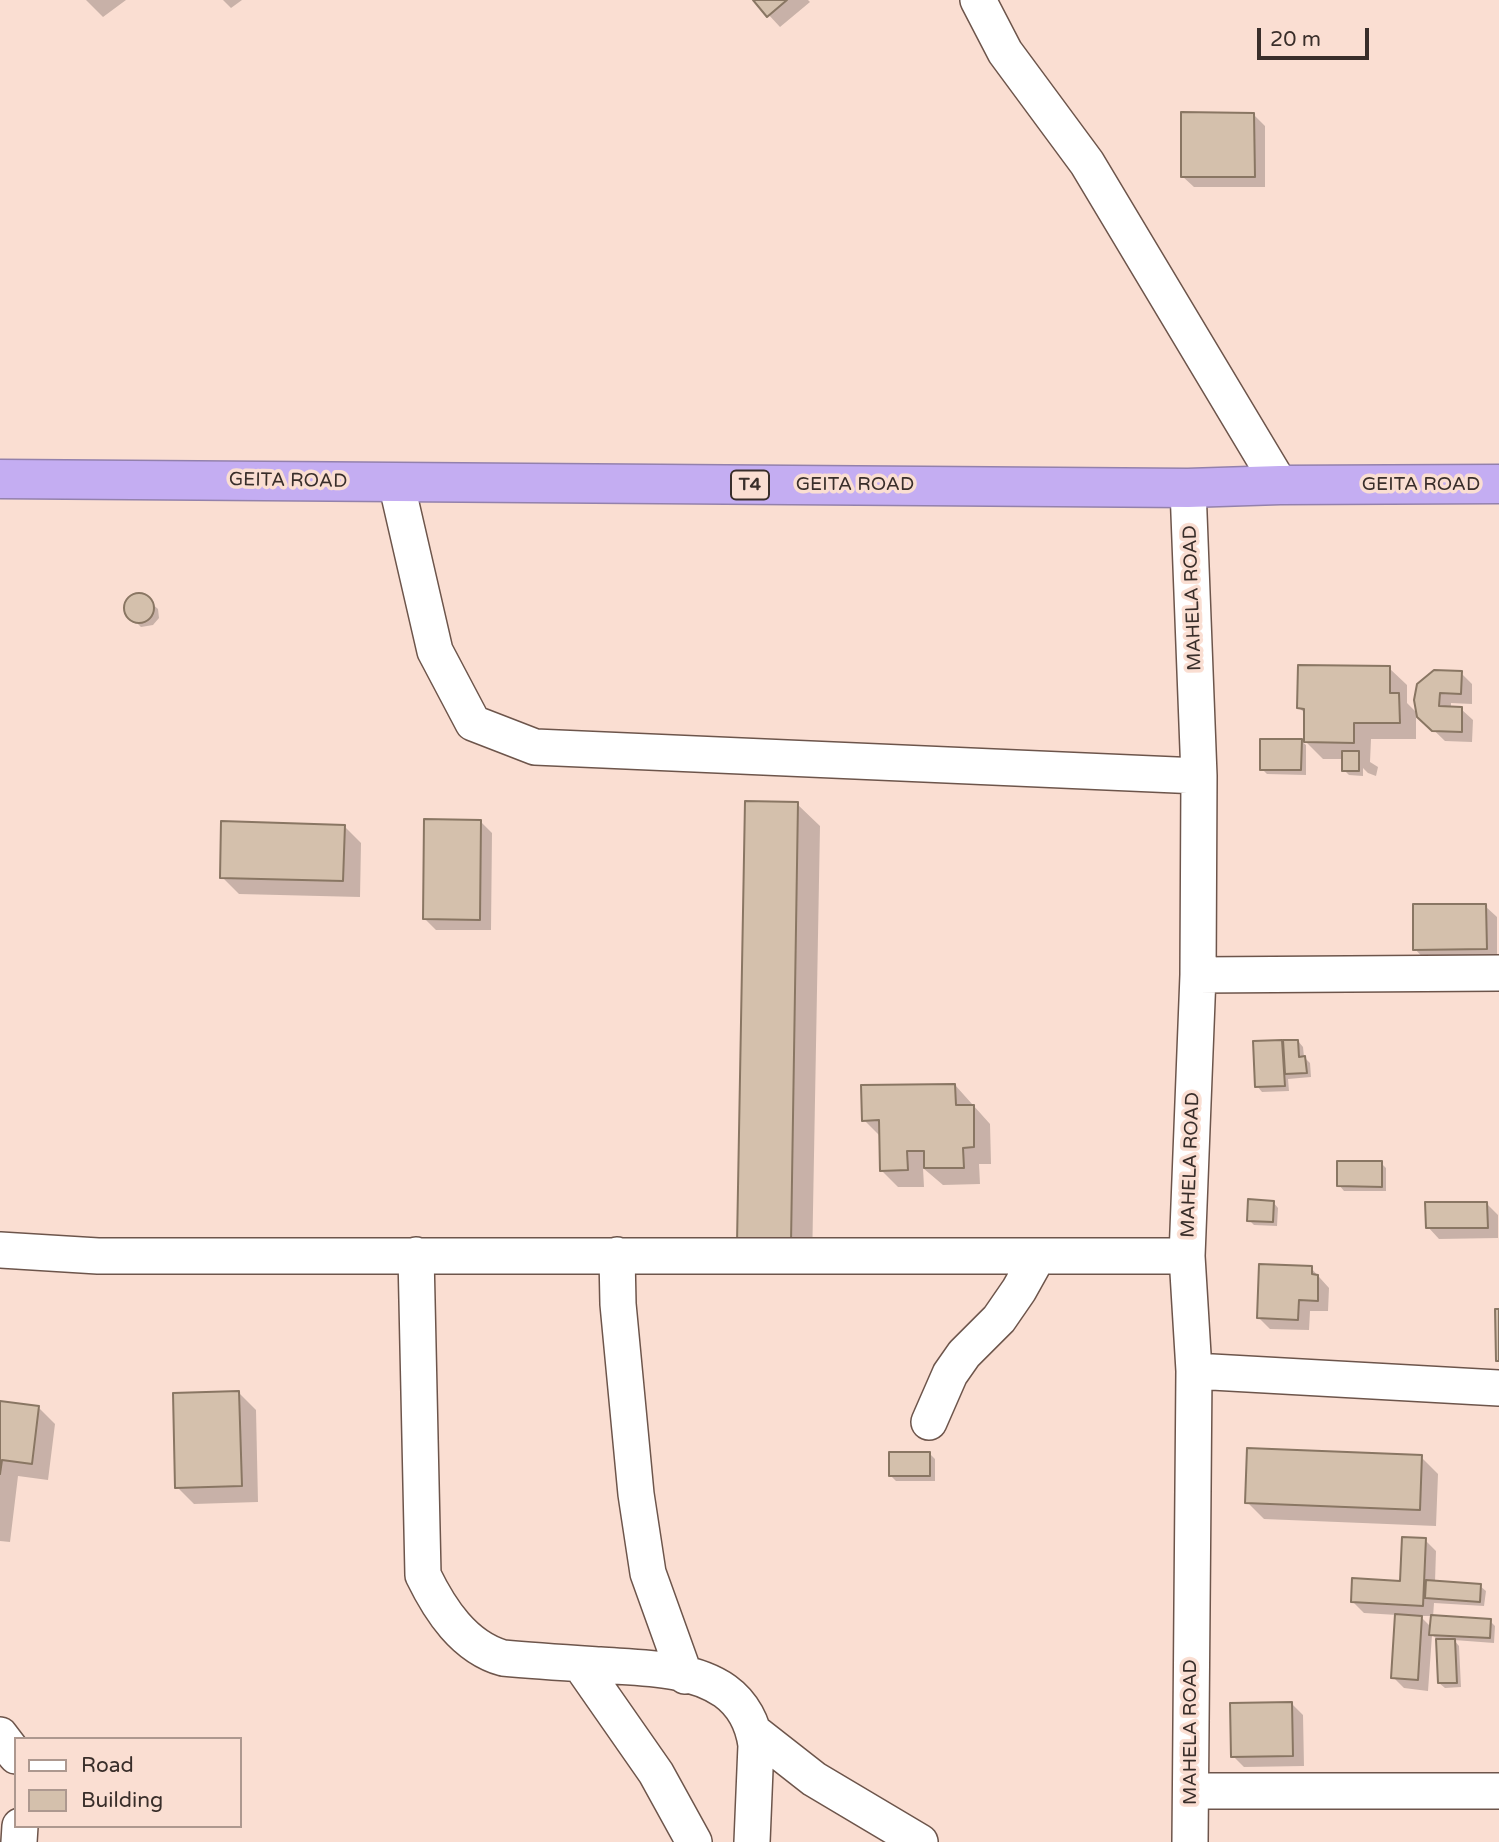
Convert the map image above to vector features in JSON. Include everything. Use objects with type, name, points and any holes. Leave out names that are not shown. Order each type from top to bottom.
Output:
[{"type":"highway","name":"GEITA ROAD","points":[[0,479],[1188,488],[1499,484]]},
{"type":"street","points":[[962,0],[1005,52],[1087,163],[1280,485]]},
{"type":"street","points":[[978,0],[1005,52]]},
{"type":"street","points":[[396,482],[435,652],[473,723],[535,747],[1199,776]]},
{"type":"street","name":"MAHELA ROAD","points":[[1188,488],[1199,776],[1198,975],[1187,1256],[1194,1371],[1190,1842]]},
{"type":"street","points":[[1198,975],[1499,973]]},
{"type":"street","points":[[0,1250],[98,1256],[1187,1256]]},
{"type":"street","points":[[416,1255],[423,1575],[435,1599],[453,1624],[486,1653],[503,1658],[654,1670],[697,1678],[724,1691],[748,1717],[754,1732],[756,1745],[752,1842]]},
{"type":"street","points":[[617,1255],[618,1304],[636,1494],[648,1573],[685,1676]]},
{"type":"street","points":[[929,1422],[950,1374],[964,1354],[999,1320],[1038,1256]]},
{"type":"street","points":[[1194,1371],[1499,1388]]},
{"type":"street","points":[[580,1664],[656,1773],[694,1842]]},
{"type":"street","points":[[754,1732],[814,1779],[920,1842]]},
{"type":"street","points":[[0,1735],[14,1753]]},
{"type":"street","points":[[1191,1791],[1499,1791]]},
{"type":"building","points":[[753,0],[787,0],[767,17]]},
{"type":"building","points":[[1181,112],[1254,113],[1255,177],[1181,177]]},
{"type":"building","points":[[139,593],[150,597],[154,608],[150,619],[139,623],[128,619],[124,608],[128,597]]},
{"type":"building","points":[[1298,665],[1390,666],[1390,693],[1399,693],[1400,723],[1354,723],[1354,743],[1304,742],[1304,709],[1297,708]]},
{"type":"building","points":[[1434,670],[1462,671],[1461,694],[1440,693],[1439,706],[1462,707],[1462,732],[1432,731],[1417,717],[1414,700],[1417,684]]},
{"type":"building","points":[[1260,739],[1302,739],[1301,770],[1260,770]]},
{"type":"building","points":[[1342,751],[1359,751],[1359,771],[1342,771]]},
{"type":"building","points":[[745,801],[798,802],[791,1243],[737,1243]]},
{"type":"building","points":[[424,819],[481,820],[480,920],[423,919]]},
{"type":"building","points":[[221,821],[345,825],[343,881],[220,878]]},
{"type":"building","points":[[1413,904],[1486,904],[1487,949],[1413,950]]},
{"type":"building","points":[[1282,1040],[1285,1086],[1255,1087],[1253,1041]]},
{"type":"building","points":[[1283,1040],[1298,1040],[1299,1057],[1305,1056],[1307,1073],[1285,1074]]},
{"type":"building","points":[[955,1084],[956,1105],[974,1105],[974,1147],[963,1148],[964,1168],[924,1168],[924,1151],[907,1151],[908,1170],[880,1171],[879,1120],[862,1121],[861,1085]]},
{"type":"building","points":[[1337,1161],[1382,1161],[1382,1187],[1337,1186]]},
{"type":"building","points":[[1248,1199],[1274,1201],[1273,1222],[1247,1221]]},
{"type":"building","points":[[1425,1202],[1487,1202],[1488,1228],[1426,1228]]},
{"type":"building","points":[[1259,1264],[1312,1266],[1312,1274],[1318,1275],[1318,1301],[1299,1300],[1298,1320],[1257,1318]]},
{"type":"building","points":[[1495,1309],[1499,1309],[1499,1361],[1496,1361]]},
{"type":"building","points":[[239,1391],[242,1486],[175,1488],[173,1393]]},
{"type":"building","points":[[0,1401],[39,1406],[32,1464],[2,1460],[0,1474]]},
{"type":"building","points":[[1247,1448],[1422,1455],[1420,1510],[1245,1503]]},
{"type":"building","points":[[889,1452],[930,1452],[930,1476],[889,1476]]},
{"type":"building","points":[[1402,1537],[1426,1538],[1423,1606],[1351,1602],[1352,1578],[1400,1581]]},
{"type":"building","points":[[1426,1580],[1481,1584],[1480,1602],[1425,1598]]},
{"type":"building","points":[[1395,1614],[1422,1616],[1418,1680],[1391,1678]]},
{"type":"building","points":[[1431,1615],[1491,1619],[1490,1638],[1429,1635]]},
{"type":"building","points":[[1436,1639],[1455,1639],[1457,1683],[1438,1683]]},
{"type":"building","points":[[1292,1702],[1293,1756],[1231,1757],[1230,1703]]}]
